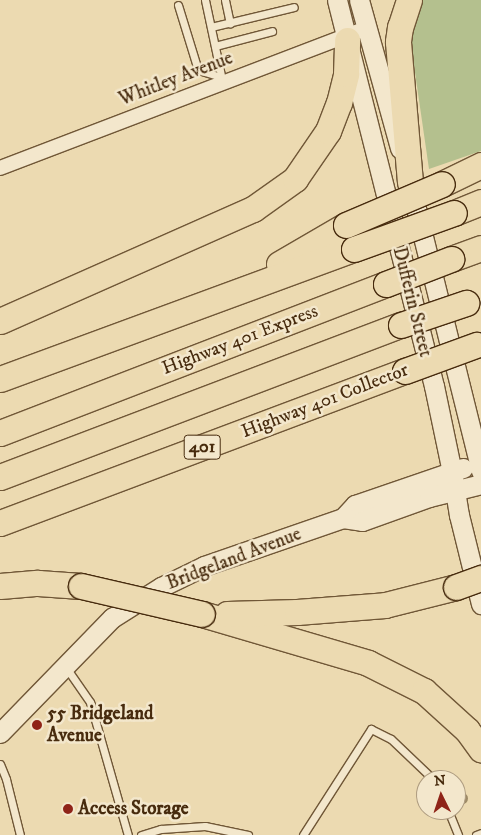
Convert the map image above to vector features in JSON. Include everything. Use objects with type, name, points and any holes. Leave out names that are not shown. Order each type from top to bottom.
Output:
[{"type":"highway","points":[[409,0],[400,27],[398,42],[410,182]]},
{"type":"highway","points":[[0,321],[253,209],[294,179],[328,131],[339,103],[353,34]]},
{"type":"highway","points":[[218,298],[346,225],[442,184],[481,165]]},
{"type":"highway","points":[[0,379],[481,202]]},
{"type":"highway","name":"Highway 401 Express","points":[[0,433],[481,248]]},
{"type":"highway","name":"401","points":[[0,477],[401,325],[473,300]]},
{"type":"highway","name":"Highway 401 Collector","points":[[0,523],[478,344]]},
{"type":"highway","points":[[202,614],[298,612],[376,606],[456,587],[481,578]]},
{"type":"highway","points":[[0,586],[38,583],[81,586],[202,614],[368,663],[424,691],[467,730],[481,749]]},
{"type":"main road","name":"Dufferin Street","points":[[337,0],[353,34],[410,182],[480,465]]},
{"type":"main road","name":"Dufferin Street","points":[[359,0],[353,34],[434,386],[459,515],[481,604]]},
{"type":"main road","name":"Bridgeland Avenue","points":[[343,518],[355,504],[452,472],[480,465]]},
{"type":"main road","name":"Bridgeland Avenue","points":[[0,734],[112,618],[161,587],[204,566],[343,518],[362,521],[429,497],[481,484]]},
{"type":"street","name":"Whitley Avenue","points":[[0,168],[222,79],[353,34]]},
{"type":"lane","points":[[204,0],[222,79]]},
{"type":"lane","points":[[225,0],[230,23]]},
{"type":"lane","points":[[178,5],[198,70],[222,79]]},
{"type":"lane","points":[[211,27],[294,7]]},
{"type":"lane","points":[[215,46],[272,31]]},
{"type":"lane","points":[[65,666],[90,702],[128,835]]},
{"type":"lane","points":[[303,835],[370,729],[391,739],[424,770]]},
{"type":"lane","points":[[0,764],[6,779],[20,835]]},
{"type":"lane","points":[[452,820],[458,835]]},
{"type":"lane","points":[[140,835],[161,829],[205,826],[248,835]]},
{"type":"lane","points":[[476,835],[481,833]]},
{"type":"green space","points":[[419,0],[481,0],[481,151],[429,169],[410,38]]},
{"type":"place","name":"55 Bridgeland Avenue","points":[[37,725]]},
{"type":"place","name":"Access Storage","points":[[68,809]]}]
